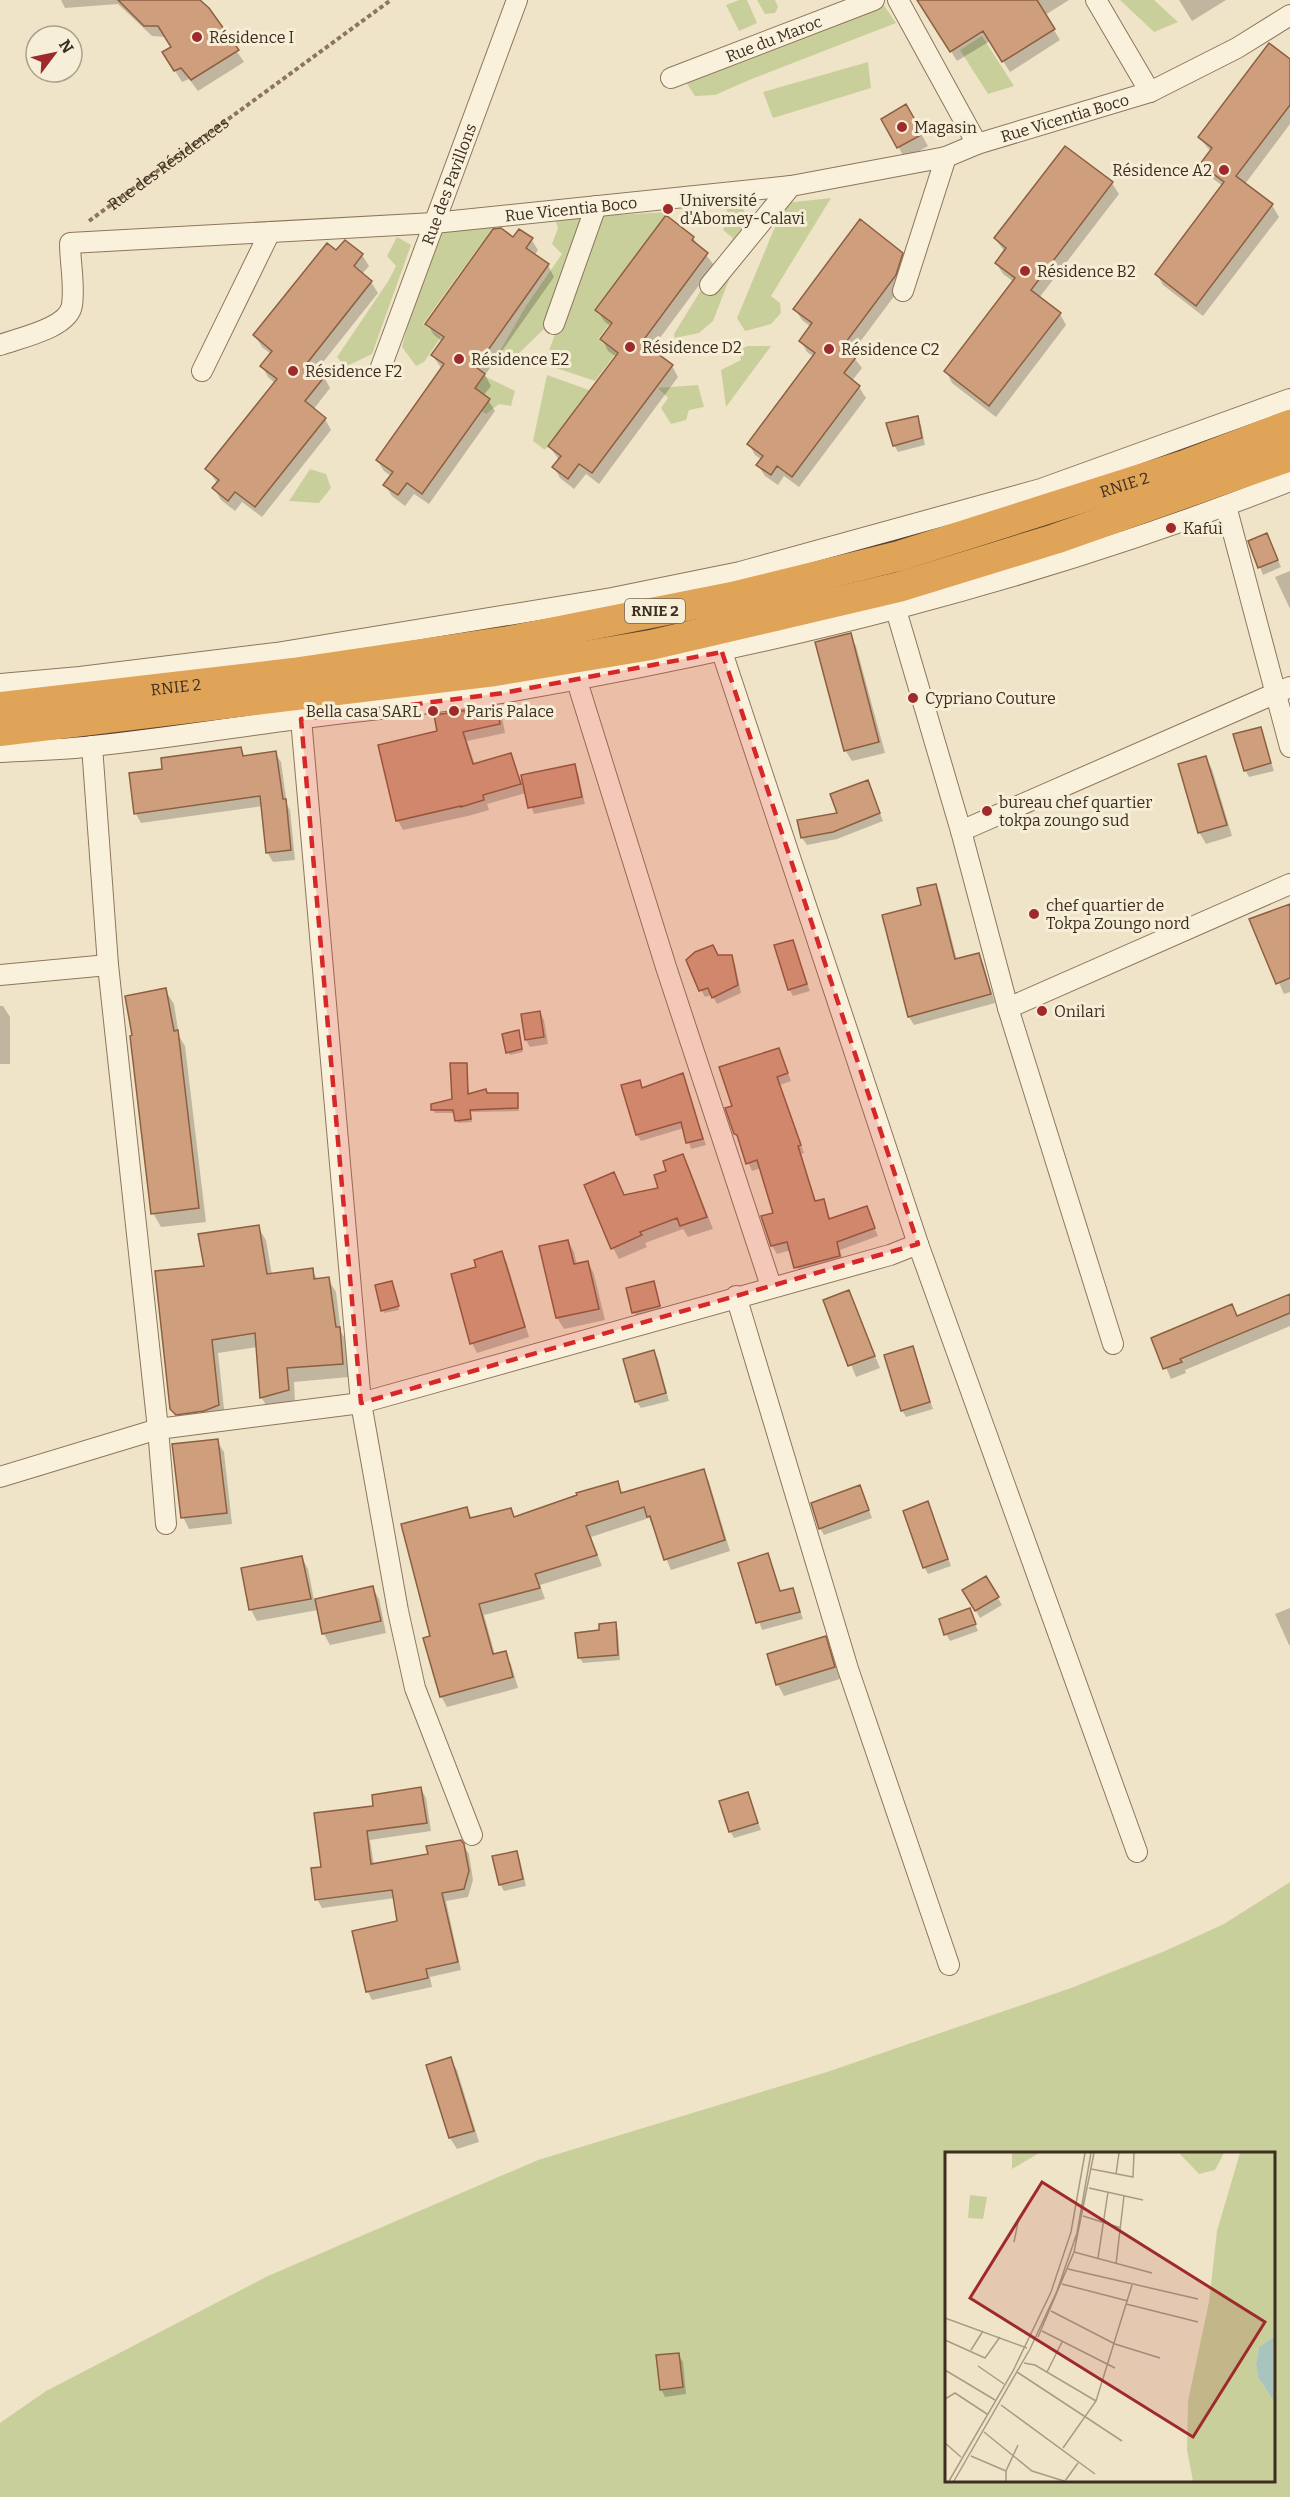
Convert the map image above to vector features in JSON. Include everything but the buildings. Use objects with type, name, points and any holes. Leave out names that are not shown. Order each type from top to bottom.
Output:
[{"type":"highway","name":"RNIE 2","points":[[0,707],[304,672],[509,641],[732,597],[922,549],[1185,465],[1290,425]]},
{"type":"highway","name":"RNIE 2","points":[[0,731],[495,671],[651,645],[899,587],[1055,539],[1290,456]]},
{"type":"street","name":"Rue des Pavillons","points":[[381,368],[517,0]]},
{"type":"street","name":"Rue du Maroc","points":[[671,78],[874,0]]},
{"type":"street","points":[[898,0],[977,144]]},
{"type":"street","points":[[1096,0],[1150,92]]},
{"type":"street","name":"Rue Vicentia Boco","points":[[70,243],[434,223],[791,186],[946,157],[977,144],[1150,92],[1237,48],[1290,15]]},
{"type":"street","points":[[903,291],[946,157]]},
{"type":"street","points":[[710,285],[791,186]]},
{"type":"street","points":[[554,324],[596,206]]},
{"type":"street","points":[[202,371],[270,232]]},
{"type":"street","points":[[0,345],[65,319],[72,307],[70,243]]},
{"type":"street","points":[[0,684],[80,677],[276,652],[612,598],[740,572],[1041,489],[1290,399]]},
{"type":"street","points":[[0,752],[92,747],[301,718],[415,706],[503,693],[722,652],[896,610],[1062,562],[1226,506],[1290,481]]},
{"type":"street","points":[[1226,506],[1283,690],[1290,747]]},
{"type":"street","points":[[896,610],[961,831],[1008,1008],[1113,1344]]},
{"type":"street","points":[[722,652],[918,1244],[1137,1852]]},
{"type":"street","points":[[576,678],[666,967],[771,1286]]},
{"type":"street","points":[[961,831],[1283,690]]},
{"type":"street","points":[[301,718],[362,1403],[398,1611],[415,1688],[472,1835]]},
{"type":"street","points":[[92,747],[108,965],[158,1429],[166,1524]]},
{"type":"street","points":[[1008,1008],[1290,884]]},
{"type":"street","points":[[0,975],[108,965]]},
{"type":"street","points":[[0,1477],[158,1429],[362,1403],[771,1286],[890,1255],[918,1244]]},
{"type":"street","points":[[736,1296],[848,1669],[950,1965]]},
{"type":"path","name":"Rue des Résidences","points":[[70,243],[74,233],[79,229],[391,0]]},
{"type":"highlighted area","points":[[722,652],[918,1244],[361,1403],[301,719],[503,693]]},
{"type":"green space","points":[[739,0],[747,0],[757,23],[739,31],[726,5]]},
{"type":"green space","points":[[757,0],[775,0],[778,7],[775,13],[765,14]]},
{"type":"green space","points":[[1120,0],[1154,0],[1178,22],[1154,32]]},
{"type":"green space","points":[[881,1],[896,23],[715,95],[695,96],[686,82]]},
{"type":"green space","points":[[982,36],[1014,86],[988,94],[960,50]]},
{"type":"green space","points":[[868,62],[871,88],[773,118],[763,92]]},
{"type":"green space","points":[[831,198],[771,296],[780,303],[781,313],[771,324],[745,331],[737,318],[785,203]]},
{"type":"green space","points":[[727,206],[742,207],[751,223],[713,321],[699,333],[675,338],[674,334],[733,238],[723,230],[727,220]]},
{"type":"green space","points":[[668,212],[594,310],[610,323],[598,339],[616,353],[595,381],[544,364],[599,216]]},
{"type":"green space","points":[[555,219],[586,219],[546,327],[512,360],[500,351],[526,306],[562,254],[552,244],[558,228]]},
{"type":"green space","points":[[496,223],[423,324],[441,337],[424,362],[416,366],[402,347],[414,302],[445,227]]},
{"type":"green space","points":[[397,237],[411,245],[372,354],[345,367],[337,357],[396,266],[387,256]]},
{"type":"green space","points":[[747,346],[771,346],[726,407],[721,370],[741,360],[739,351]]},
{"type":"green space","points":[[480,374],[515,391],[511,406],[499,404],[486,414],[474,406],[471,382]]},
{"type":"green space","points":[[547,375],[589,390],[545,450],[533,441]]},
{"type":"green space","points":[[698,385],[704,407],[689,410],[686,420],[671,424],[661,408],[668,398],[658,388]]},
{"type":"green space","points":[[310,469],[326,474],[331,488],[319,503],[289,501]]},
{"type":"green space","points":[[1290,1882],[1290,2497],[0,2497],[0,2423],[46,2391],[268,2276],[538,2160],[827,2072],[1071,1988],[1165,1951],[1224,1924]]},
{"type":"place","name":"Résidence I","points":[[197,37]]},
{"type":"place","name":"Magasin","points":[[902,127]]},
{"type":"place","name":"Résidence A2","points":[[1224,170]]},
{"type":"place","name":"Université d'Abomey-Calavi","points":[[668,209]]},
{"type":"place","name":"Résidence B2","points":[[1025,271]]},
{"type":"place","name":"Résidence D2","points":[[630,347]]},
{"type":"place","name":"Résidence C2","points":[[829,349]]},
{"type":"place","name":"Résidence E2","points":[[459,359]]},
{"type":"place","name":"Résidence F2","points":[[293,371]]},
{"type":"place","name":"Kafui","points":[[1171,528]]},
{"type":"place","name":"Cypriano Couture","points":[[913,698]]},
{"type":"place","name":"Bella casa SARL","points":[[433,711]]},
{"type":"place","name":"Paris Palace","points":[[454,711]]},
{"type":"place","name":"bureau chef quartier tokpa zoungo sud","points":[[987,811]]},
{"type":"place","name":"chef quartier de Tokpa Zoungo nord","points":[[1034,914]]},
{"type":"place","name":"Onilari","points":[[1042,1011]]}]
